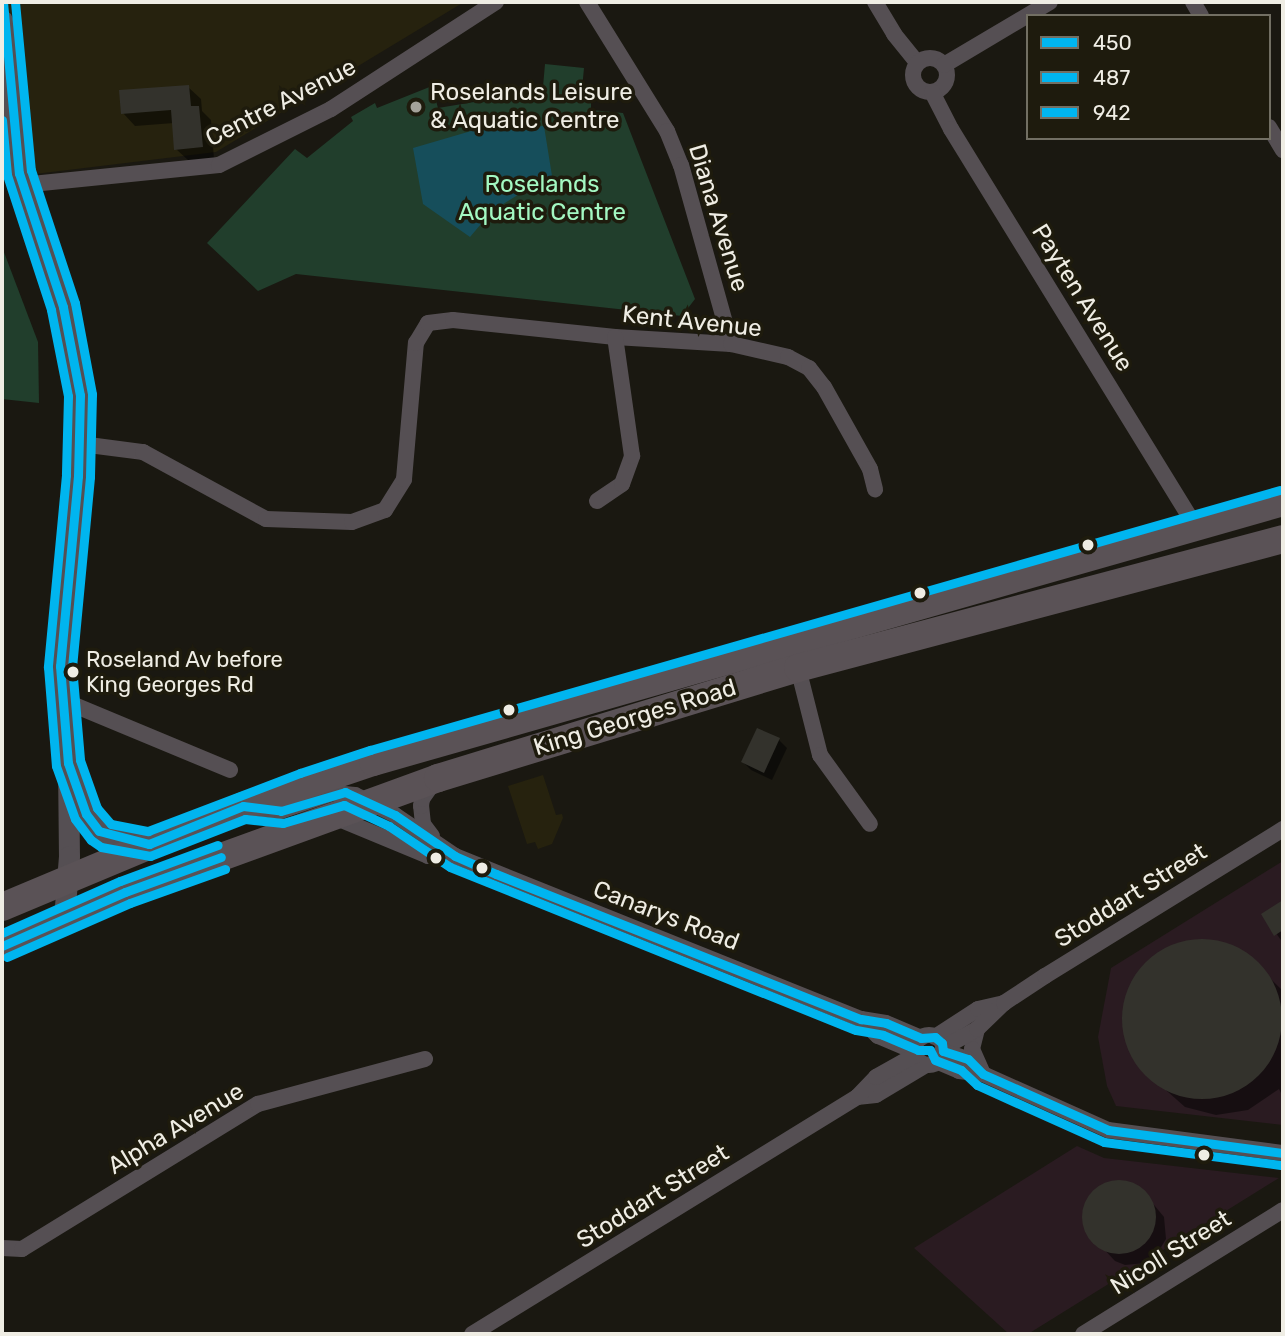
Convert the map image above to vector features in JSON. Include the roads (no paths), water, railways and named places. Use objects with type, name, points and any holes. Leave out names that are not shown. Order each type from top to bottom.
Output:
[{"type":"highway","name":"King Georges Road","points":[[2,907],[243,806],[373,762],[1283,502]]},
{"type":"highway","name":"King Georges Road","points":[[2,946],[64,918],[438,778],[798,668],[1283,539]]},
{"type":"street","name":"Centre Avenue","points":[[22,185],[219,165],[331,109],[496,2]]},
{"type":"street","name":"Diana Avenue","points":[[587,2],[667,131],[681,164],[731,344]]},
{"type":"street","points":[[874,2],[894,34],[918,62]]},
{"type":"street","points":[[1030,14],[1050,2]]},
{"type":"street","points":[[944,65],[1026,16]]},
{"type":"street","points":[[2,20],[7,35],[22,185],[63,307],[80,395],[81,444],[60,666],[68,763],[68,878],[64,918]]},
{"type":"street","points":[[929,57],[944,65],[946,82],[932,92],[916,85],[913,74],[918,62],[929,57]]},
{"type":"street","name":"Payten Avenue","points":[[932,92],[951,129],[1195,526]]},
{"type":"street","points":[[1271,130],[1283,150]]},
{"type":"street","name":"Kent Avenue","points":[[81,444],[143,452],[266,519],[352,522],[385,510],[404,479],[416,343],[428,323],[453,320],[615,337],[731,344],[788,357],[809,368],[824,387],[870,469],[875,489]]},
{"type":"street","points":[[597,501],[622,484],[632,456],[615,337]]},
{"type":"street","points":[[798,668],[820,755],[870,824]]},
{"type":"street","points":[[62,700],[230,770]]},
{"type":"street","points":[[68,763],[86,814],[99,831],[105,835],[149,844]]},
{"type":"street","name":"Canarys Road","points":[[434,839],[423,824],[421,806],[422,799],[438,778]]},
{"type":"street","name":"Canarys Road","points":[[243,806],[281,811],[345,792],[371,802],[434,839],[455,856],[860,1019],[886,1023],[929,1051]]},
{"type":"street","name":"Canarys Road","points":[[332,816],[428,856],[455,856]]},
{"type":"street","name":"Stoddart Street","points":[[472,1334],[857,1097],[876,1077],[977,1029],[1004,1003],[1283,829]]},
{"type":"street","name":"Stoddart Street","points":[[857,1097],[876,1095],[978,1009],[1004,1003]]},
{"type":"street","name":"Canarys Road","points":[[860,1019],[887,1040],[968,1059],[983,1074],[1108,1130],[1283,1153]]},
{"type":"street","points":[[977,1029],[972,1049],[983,1074]]},
{"type":"street","name":"Stoddart Street","points":[[876,1077],[887,1040]]},
{"type":"street","name":"Alpha Avenue","points":[[2,1248],[22,1249],[258,1104],[425,1059]]},
{"type":"street","name":"Nicoll Street","points":[[1083,1334],[1283,1210]]},
{"type":"water","points":[[544,126],[553,182],[521,193],[492,211],[470,237],[423,204],[413,148],[478,129]]},
{"type":"place","name":"Roselands Leisure & Aquatic Centre","points":[[416,107]]},
{"type":"place","name":"Roseland Av before King Georges Rd","points":[[73,672]]},
{"type":"park label","name":"Roselands Aquatic Centre","points":[[542,199]]}]
